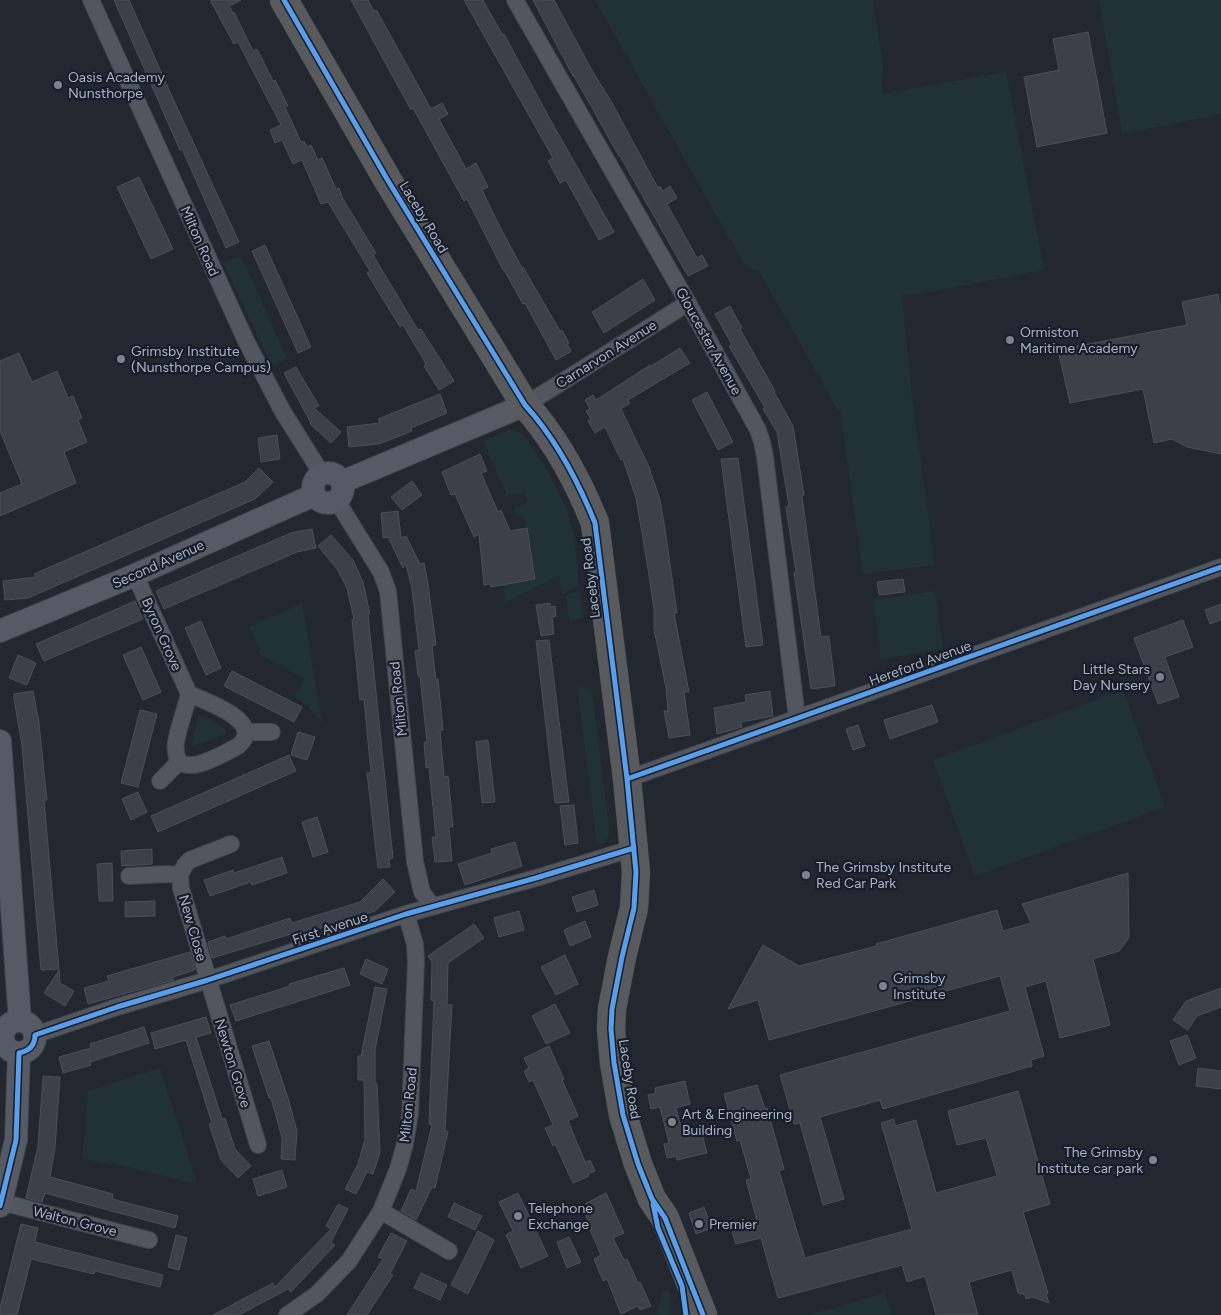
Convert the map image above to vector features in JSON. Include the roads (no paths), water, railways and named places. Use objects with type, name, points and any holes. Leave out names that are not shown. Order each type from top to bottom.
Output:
[{"type":"highway","name":"Laceby Road","points":[[284,0],[387,179],[525,405],[543,425],[582,492],[595,523],[627,779],[636,890],[634,908],[612,1008],[611,1029],[614,1063],[623,1115],[638,1164],[652,1199],[658,1228],[682,1286],[686,1315]]},
{"type":"highway","name":"Laceby Road","points":[[652,1199],[666,1218],[703,1315]]},
{"type":"street","name":"Milton Road","points":[[91,0],[246,341],[283,412],[381,572],[388,591],[415,862],[422,892],[432,906]]},
{"type":"street","name":"Gloucester Avenue","points":[[515,0],[688,302],[758,430],[762,442],[797,718]]},
{"type":"street","name":"Carnarvon Avenue","points":[[525,405],[688,302]]},
{"type":"street","name":"Second Avenue","points":[[0,631],[135,575],[329,488],[525,405]]},
{"type":"street","name":"Hereford Avenue","points":[[627,779],[1221,568]]},
{"type":"street","name":"Byron Grove","points":[[135,575],[190,694]]},
{"type":"street","points":[[190,694],[237,717],[244,726],[246,732],[243,742],[238,746],[199,764],[187,766],[179,762],[175,744],[190,694]]},
{"type":"street","points":[[246,732],[272,732]]},
{"type":"street","points":[[0,741],[27,1028],[32,1046],[28,1050],[8,1048],[16,1140],[0,1204]]},
{"type":"street","points":[[160,782],[179,762]]},
{"type":"street","name":"New Close","points":[[208,980],[181,888],[180,876],[185,864],[190,860],[231,844]]},
{"type":"street","name":"First Avenue","points":[[27,1028],[117,1007],[208,980],[432,906],[536,878],[634,848]]},
{"type":"street","name":"New Close","points":[[130,876],[174,874],[180,876]]},
{"type":"street","name":"Milton Road","points":[[287,1315],[317,1294],[349,1261],[381,1211],[398,1169],[405,1144],[410,1114],[416,962],[416,944],[406,914]]},
{"type":"street","name":"Newton Grove","points":[[208,980],[258,1145]]},
{"type":"street","name":"Walton Grove","points":[[0,1204],[149,1240]]},
{"type":"street","points":[[381,1211],[449,1251]]},
{"type":"place","name":"Oasis Academy Nunsthorpe","points":[[58,85]]},
{"type":"place","name":"Ormiston Maritime Academy","points":[[1010,340]]},
{"type":"place","name":"Grimsby Institute (Nunsthorpe Campus)","points":[[121,359]]},
{"type":"place","name":"Little Stars Day Nursery","points":[[1160,677]]},
{"type":"place","name":"The Grimsby Institute Red Car Park","points":[[806,875]]},
{"type":"place","name":"Grimsby Institute","points":[[883,986]]},
{"type":"place","name":"Art & Engineering Building","points":[[672,1122]]},
{"type":"place","name":"The Grimsby Institute car park","points":[[1153,1160]]},
{"type":"place","name":"Telephone Exchange","points":[[518,1216]]},
{"type":"place","name":"Premier","points":[[699,1224]]}]
